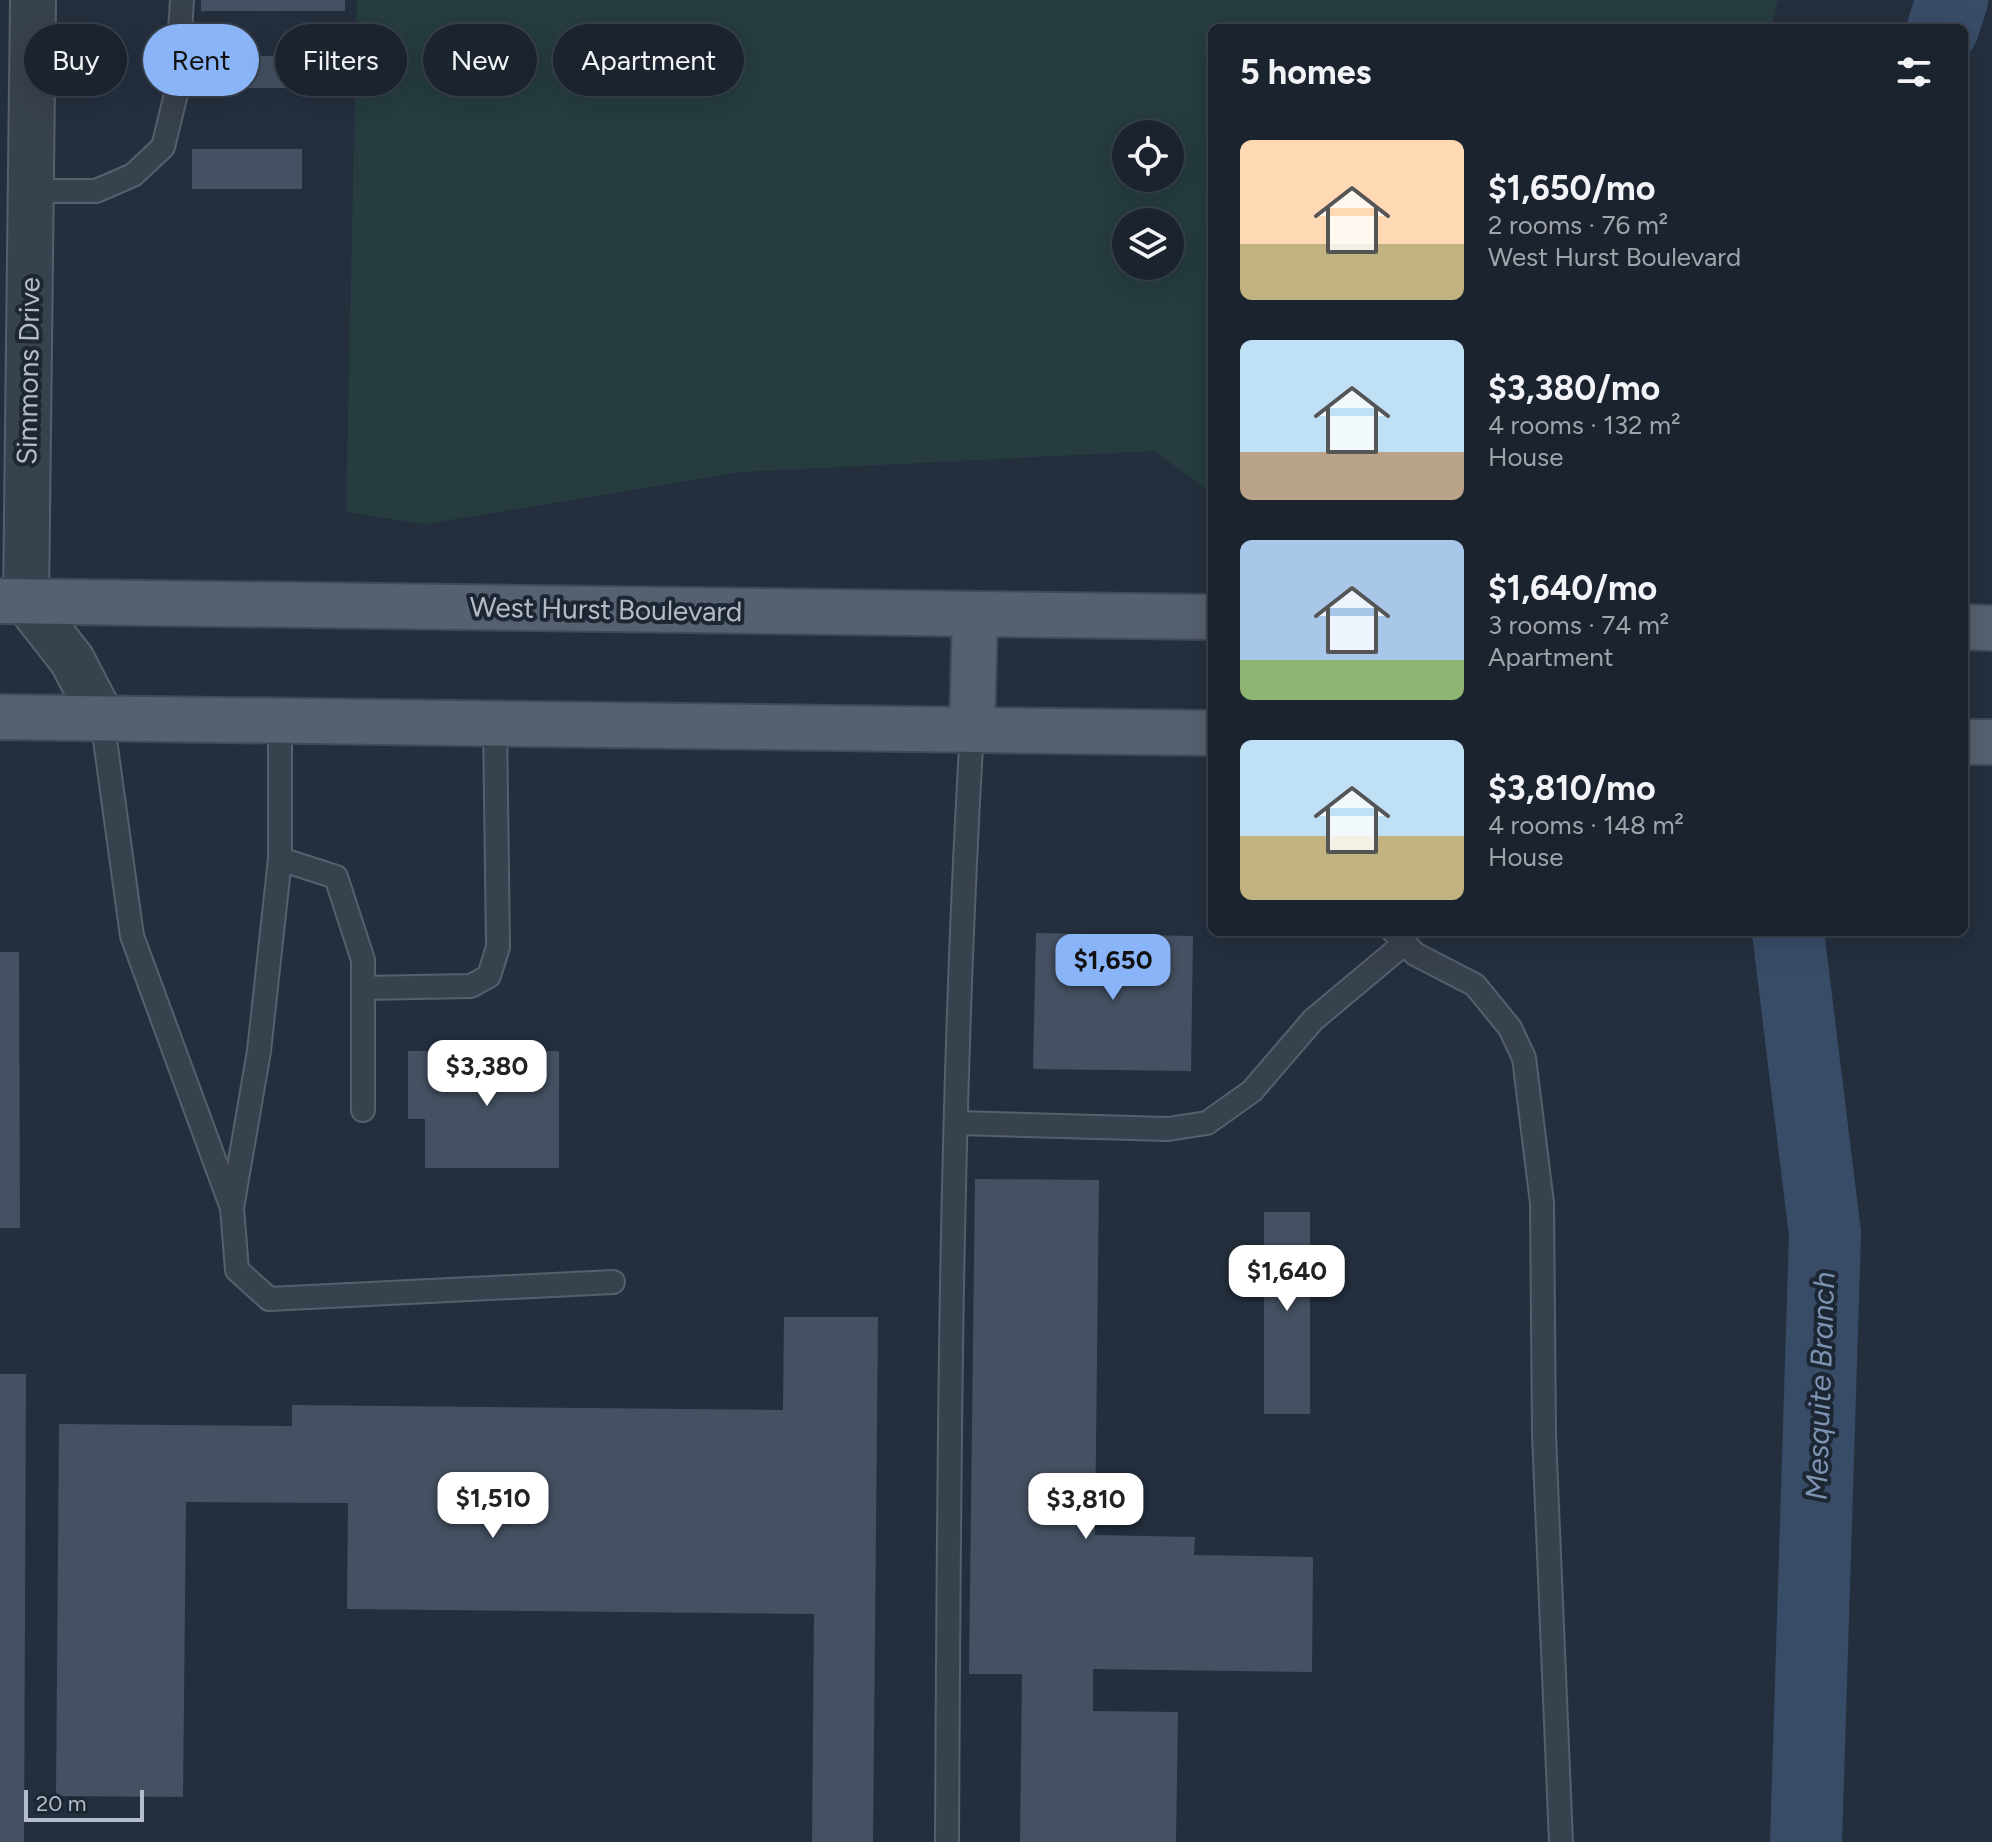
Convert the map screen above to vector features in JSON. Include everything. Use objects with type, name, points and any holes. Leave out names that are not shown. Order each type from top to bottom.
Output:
[{"type":"main road","name":"West Hurst Boulevard","points":[[13,601],[1208,617]]},
{"type":"main road","points":[[972,730],[975,614]]},
{"type":"main road","points":[[1968,627],[1992,628]]},
{"type":"main road","points":[[0,717],[1208,733]]},
{"type":"main road","points":[[1968,742],[1992,742]]},
{"type":"street","name":"Simmons Drive","points":[[13,601],[30,191],[33,0]]},
{"type":"street","points":[[13,601],[72,660],[102,718]]},
{"type":"lane","points":[[30,191],[96,191],[133,175],[163,147],[176,94],[182,0]]},
{"type":"lane","points":[[102,718],[132,936],[232,1208]]},
{"type":"lane","points":[[280,720],[280,859],[259,1051],[232,1208],[237,1270],[269,1299],[613,1282]]},
{"type":"lane","points":[[363,988],[471,986],[489,976],[498,947],[495,722]]},
{"type":"lane","points":[[947,1842],[949,1454],[965,852],[972,730]]},
{"type":"lane","points":[[280,859],[336,877],[363,960],[363,1110]]},
{"type":"lane","points":[[958,1123],[1168,1129],[1207,1123],[1252,1091],[1313,1020],[1400,937],[1415,954],[1475,985],[1510,1028],[1524,1058],[1542,1203],[1544,1434],[1561,1842]]},
{"type":"green space","points":[[357,0],[1778,0],[1772,24],[1208,24],[1208,490],[1154,451],[740,472],[425,524],[346,512],[355,96],[407,96],[407,24],[356,24]]},
{"type":"building","points":[[201,0],[345,0],[345,11],[201,11]]},
{"type":"building","points":[[259,56],[275,56],[275,88],[259,88]]},
{"type":"building","points":[[192,149],[302,149],[302,189],[192,189]]},
{"type":"building","points":[[1036,933],[1193,936],[1191,1071],[1033,1069]]},
{"type":"building","points":[[0,952],[19,952],[20,1228],[0,1228]]},
{"type":"building","points":[[408,1051],[559,1051],[559,1168],[425,1168],[425,1119],[408,1119]]},
{"type":"building","points":[[975,1179],[1099,1180],[1095,1535],[1195,1537],[1194,1555],[1313,1557],[1312,1672],[1093,1669],[1093,1711],[1178,1712],[1176,1842],[1020,1842],[1022,1674],[969,1674]]},
{"type":"building","points":[[1264,1212],[1310,1212],[1310,1414],[1264,1414]]},
{"type":"building","points":[[784,1317],[878,1317],[873,1842],[812,1842],[814,1614],[347,1609],[348,1503],[186,1502],[183,1797],[56,1796],[59,1424],[292,1426],[292,1405],[783,1410]]},
{"type":"building","points":[[0,1374],[26,1374],[24,1842],[0,1842]]},
{"type":"waterway","name":"Mesquite Branch","points":[[1944,24],[1952,0]]},
{"type":"waterway","name":"Mesquite Branch","points":[[1788,936],[1825,1234],[1806,1842]]}]
